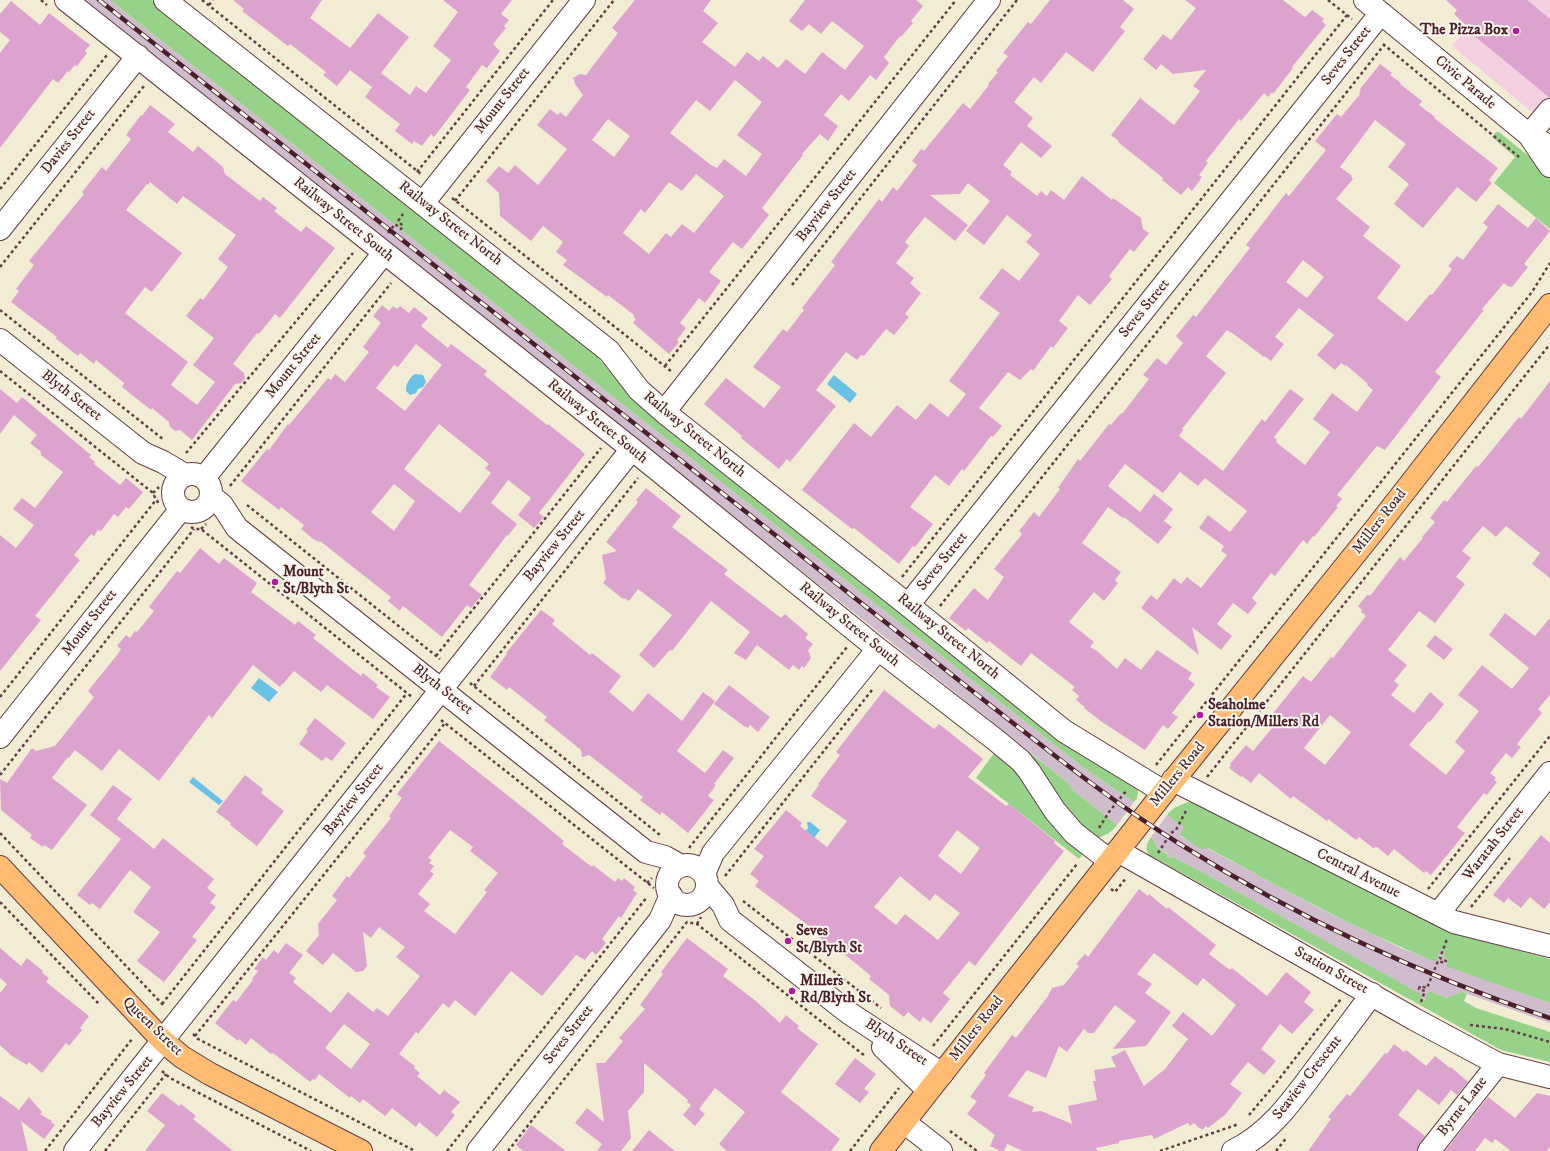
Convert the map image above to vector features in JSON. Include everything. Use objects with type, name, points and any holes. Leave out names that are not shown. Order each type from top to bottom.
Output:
[{"type":"main road","name":"Millers Road","points":[[881,1151],[1168,786],[1376,528],[1550,304]]},
{"type":"main road","name":"Queen Street","points":[[0,867],[163,1041],[182,1057],[210,1074],[361,1151]]},
{"type":"street","name":"Railway Street South","points":[[66,0],[385,245],[632,450],[878,649],[997,741],[1021,761],[1055,811],[1074,833],[1090,846],[1114,856]]},
{"type":"street","name":"Mount Street","points":[[415,196],[584,0]]},
{"type":"street","name":"Bayview Street","points":[[664,412],[989,0]]},
{"type":"street","name":"Railway Street North","points":[[174,3],[375,167],[415,196],[609,351],[639,390],[664,412],[908,605],[1064,731],[1137,776],[1168,786]]},
{"type":"street","name":"Seves Street","points":[[908,605],[1367,31],[1373,6]]},
{"type":"street","name":"Civic Parade","points":[[1373,6],[1529,135],[1550,147]]},
{"type":"street","name":"Davies Street","points":[[0,229],[138,56]]},
{"type":"street","points":[[1529,135],[1550,110]]},
{"type":"street","name":"Civic Parade","points":[[1529,135],[1550,166]]},
{"type":"street","name":"Mount Street","points":[[0,737],[191,497],[385,245]]},
{"type":"street","name":"Blyth Street","points":[[0,340],[143,453],[163,462],[191,497],[222,505],[237,528],[646,852],[665,857],[699,870],[723,905],[730,920]]},
{"type":"street","name":"Bayview Street","points":[[75,1151],[632,450]]},
{"type":"street","points":[[699,870],[704,895],[700,900],[673,898],[672,872],[699,870],[878,649]]},
{"type":"street","name":"Waratah Street","points":[[1446,918],[1550,774]]},
{"type":"street","name":"Central Avenue","points":[[1168,786],[1446,918],[1550,946]]},
{"type":"street","name":"Blyth Street","points":[[646,852],[654,869],[673,898],[716,916],[730,920],[849,1013],[896,1061],[942,1074]]},
{"type":"street","name":"Station Street","points":[[1114,856],[1372,994],[1421,1008],[1498,1064],[1550,1077]]},
{"type":"street","name":"Seves Street","points":[[478,1151],[660,920],[673,898]]},
{"type":"street","name":"Seaview Crescent","points":[[1234,1151],[1251,1142],[1270,1126],[1291,1102],[1372,994]]},
{"type":"street","name":"Byrne Lane","points":[[1429,1151],[1498,1064]]},
{"type":"street","name":"Blyth Street","points":[[916,1067],[928,1090]]},
{"type":"street","points":[[904,1122],[941,1151]]},
{"type":"path","points":[[209,5],[213,0]]},
{"type":"path","points":[[385,245],[395,224],[401,229],[404,226],[398,221],[553,0]]},
{"type":"path","points":[[455,201],[614,0]]},
{"type":"path","points":[[665,366],[956,0]]},
{"type":"path","points":[[790,287],[1017,0]]},
{"type":"path","points":[[1328,0],[1519,157]]},
{"type":"path","points":[[901,577],[1347,15]]},
{"type":"path","points":[[939,607],[1384,45]]},
{"type":"path","points":[[0,775],[191,497],[356,250]]},
{"type":"path","points":[[850,1151],[1077,864],[1090,846],[1109,812],[1118,803],[1147,761],[1155,766],[1532,292],[1550,263]]},
{"type":"path","points":[[0,697],[156,500],[191,497],[394,279]]},
{"type":"path","points":[[0,310],[165,441]]},
{"type":"path","points":[[1205,778],[1550,344]]},
{"type":"path","points":[[0,371],[191,497]]},
{"type":"path","points":[[436,656],[603,445]]},
{"type":"path","points":[[474,686],[641,475]]},
{"type":"path","points":[[699,870],[851,642]]},
{"type":"path","points":[[699,870],[873,689]]},
{"type":"path","points":[[162,1004],[407,693]]},
{"type":"path","points":[[195,1036],[445,723]]},
{"type":"path","points":[[1426,892],[1550,736]]},
{"type":"path","points":[[1077,864],[1115,892],[1128,875]]},
{"type":"path","points":[[738,896],[882,1009]]},
{"type":"path","points":[[673,898],[870,1060]]},
{"type":"path","points":[[447,1151],[673,898]]},
{"type":"path","points":[[508,1151],[687,922],[673,898]]},
{"type":"path","points":[[1421,1008],[1425,992],[1419,989],[1420,986],[1427,988],[1438,961],[1445,963],[1446,961],[1440,958],[1446,918]]},
{"type":"path","points":[[1248,1117],[1343,997]]},
{"type":"path","points":[[1467,1025],[1505,1029],[1550,1042]]},
{"type":"path","points":[[45,1151],[132,1039]]},
{"type":"path","points":[[105,1151],[166,1074]]},
{"type":"path","points":[[1160,1151],[1243,1122]]},
{"type":"path","points":[[946,1128],[977,1151]]},
{"type":"shaded area","points":[[82,0],[110,0],[1084,768],[1134,802],[1117,825],[1074,791],[1067,782],[1007,734]]},
{"type":"shaded area","points":[[1490,0],[1550,0],[1550,127],[1452,46]]},
{"type":"shaded area","points":[[1167,815],[1185,827],[1180,836],[1201,848],[1207,848],[1321,909],[1403,949],[1436,961],[1440,949],[1445,951],[1443,957],[1448,960],[1446,965],[1550,1003],[1550,1023],[1462,992],[1447,998],[1429,991],[1426,1000],[1421,997],[1421,995],[1204,873],[1173,857],[1170,858],[1167,856],[1167,853],[1158,848],[1151,837]]},
{"type":"green space","points":[[110,0],[152,0],[161,6],[582,339],[631,396],[1137,787],[1138,795],[1134,802],[1084,768]]},
{"type":"green space","points":[[1496,132],[1499,132],[1546,170],[1550,177],[1550,229],[1494,183],[1515,157],[1492,137]]},
{"type":"green space","points":[[883,665],[1000,751],[1083,853],[1079,859],[976,778],[994,753]]},
{"type":"green space","points":[[1020,745],[1067,782],[1074,791],[1117,825],[1108,833],[1097,838],[1073,821],[1022,751]]},
{"type":"green space","points":[[1188,802],[1197,803],[1437,926],[1467,937],[1550,959],[1550,1003],[1446,966],[1448,960],[1443,957],[1445,951],[1440,950],[1436,962],[1407,950],[1320,908],[1208,848],[1201,849],[1180,835],[1184,827],[1167,815],[1174,809]]},
{"type":"green space","points":[[1151,837],[1158,848],[1170,858],[1173,857],[1204,873],[1422,995],[1421,997],[1425,1000],[1429,991],[1447,998],[1462,992],[1467,994],[1464,1001],[1476,1008],[1550,1032],[1550,1062],[1501,1050],[1153,857],[1151,859],[1146,848]]},
{"type":"water","points":[[415,374],[423,375],[426,382],[423,387],[418,389],[416,393],[410,395],[406,391],[406,386]]},
{"type":"water","points":[[834,375],[857,394],[850,403],[827,384]]},
{"type":"water","points":[[259,678],[278,692],[269,702],[251,688]]},
{"type":"water","points":[[193,777],[223,801],[219,805],[189,782]]},
{"type":"water","points":[[807,822],[810,822],[820,830],[806,849],[797,842],[808,828]]},
{"type":"building","points":[[233,0],[322,0],[310,18],[350,48],[378,13],[409,37],[381,73],[410,95],[416,86],[426,93],[451,60],[433,46],[458,12],[443,0],[512,0],[501,14],[509,20],[504,26],[506,28],[493,44],[500,51],[487,68],[482,65],[466,87],[470,90],[434,137],[431,134],[422,146],[414,141],[412,144],[395,131],[400,124],[365,97],[372,87],[350,70],[337,86],[323,75],[326,72],[290,44],[288,46],[242,11],[244,9]]},
{"type":"building","points":[[635,0],[711,0],[703,11],[718,23],[702,42],[735,67],[747,52],[759,61],[763,56],[778,68],[786,59],[805,74],[822,52],[845,70],[864,46],[832,21],[821,34],[809,24],[802,31],[789,21],[805,0],[916,0],[923,6],[911,21],[913,23],[901,37],[900,36],[884,57],[889,63],[876,80],[870,75],[849,101],[841,94],[824,115],[838,126],[828,141],[820,134],[802,154],[803,155],[762,208],[769,215],[742,249],[733,242],[709,272],[721,281],[705,303],[699,298],[680,323],[686,328],[677,340],[679,342],[669,354],[633,323],[636,319],[633,316],[634,315],[608,295],[607,297],[563,265],[567,260],[556,252],[563,242],[543,226],[531,241],[500,216],[499,193],[486,181],[499,166],[508,173],[515,165],[538,185],[567,149],[537,125],[550,109],[558,115],[560,112],[566,117],[583,95],[575,84],[573,78],[580,74],[586,75],[618,33],[612,28]],"holes":[[[735,80],[762,102],[737,135],[762,154],[746,176],[724,159],[717,168],[711,165],[670,133],[696,100],[710,111]],[[608,119],[630,136],[614,157],[592,140]],[[696,174],[724,196],[694,233],[682,224],[671,237],[666,233],[649,254],[623,233],[641,209],[645,213],[669,182],[682,191]]]},
{"type":"building","points":[[1050,0],[1123,0],[1134,9],[1120,27],[1125,31],[1093,72],[1066,52],[1041,83],[1034,77],[1014,102],[1033,118],[1027,126],[1052,146],[1041,158],[1021,142],[1003,165],[1012,172],[1010,175],[1037,196],[1041,191],[1047,196],[1051,190],[1064,200],[1082,176],[1112,200],[1113,198],[1141,218],[1143,229],[1149,233],[1134,252],[1130,249],[1109,276],[1112,279],[1090,305],[1078,295],[1059,321],[1068,328],[1053,348],[1051,346],[1033,371],[1031,369],[1020,380],[1008,372],[979,408],[1002,426],[993,437],[991,436],[964,471],[962,469],[949,486],[935,475],[910,507],[933,524],[899,564],[854,528],[852,529],[802,490],[854,423],[871,437],[897,405],[916,420],[930,403],[948,417],[966,394],[949,381],[1000,313],[979,298],[1002,268],[1019,281],[1040,254],[1026,242],[1032,235],[1007,215],[984,245],[966,231],[990,201],[968,183],[960,194],[930,195],[968,225],[955,241],[925,217],[905,242],[909,246],[896,263],[914,278],[910,283],[921,293],[905,314],[909,317],[894,335],[886,329],[864,356],[861,355],[857,360],[846,352],[816,390],[836,406],[790,462],[787,459],[779,469],[741,438],[742,436],[704,404],[726,378],[764,408],[781,387],[753,367],[783,329],[787,332],[804,310],[802,308],[835,265],[831,262],[879,199],[882,202],[893,187],[897,191],[917,165],[912,161],[921,149],[924,151],[963,103],[970,109],[989,85],[988,84],[998,72],[996,71],[1008,56],[1003,53],[1028,22],[1031,24]]},
{"type":"building","points":[[1185,0],[1283,0],[1305,17],[1312,10],[1324,19],[1322,21],[1326,25],[1292,67],[1293,68],[1273,94],[1272,92],[1268,97],[1264,93],[1241,121],[1239,119],[1206,161],[1208,163],[1199,175],[1202,177],[1192,191],[1188,187],[1181,195],[1111,135],[1140,98],[1174,125],[1200,91],[1193,86],[1206,70],[1173,74],[1161,64],[1156,70],[1143,59],[1163,34],[1171,40],[1196,8]]},
{"type":"building","points":[[1446,0],[1527,0],[1550,19],[1550,98],[1466,29],[1468,27],[1454,14],[1457,10]]},
{"type":"building","points":[[11,1],[40,25],[49,13],[90,45],[85,51],[87,53],[77,66],[75,65],[69,72],[68,71],[58,83],[53,79],[0,148],[0,53],[10,40],[0,32],[0,14]]},
{"type":"building","points":[[1380,64],[1392,73],[1390,75],[1401,83],[1400,84],[1422,101],[1419,105],[1498,168],[1489,180],[1492,183],[1476,202],[1457,187],[1423,228],[1394,204],[1409,184],[1388,167],[1406,144],[1375,120],[1340,167],[1352,176],[1351,177],[1353,179],[1336,199],[1370,227],[1363,236],[1401,266],[1377,298],[1407,322],[1430,294],[1432,295],[1452,269],[1448,266],[1457,256],[1463,260],[1488,227],[1483,223],[1498,204],[1528,228],[1536,218],[1550,231],[1524,264],[1528,267],[1512,287],[1509,287],[1504,283],[1482,309],[1484,310],[1435,372],[1441,377],[1385,450],[1377,446],[1337,495],[1342,499],[1336,506],[1338,507],[1314,537],[1313,536],[1307,544],[1303,540],[1275,576],[1271,573],[1252,598],[1257,603],[1248,614],[1233,603],[1217,624],[1232,636],[1221,650],[1192,627],[1199,655],[1141,608],[1151,595],[1157,600],[1174,578],[1181,584],[1187,577],[1201,588],[1227,555],[1221,551],[1224,546],[1199,528],[1208,515],[1230,532],[1247,511],[1205,478],[1198,486],[1180,472],[1163,493],[1125,464],[1108,486],[1140,512],[1154,494],[1173,509],[1164,521],[1172,527],[1158,544],[1124,517],[1123,518],[1108,507],[1082,543],[1121,572],[1115,580],[1118,583],[1104,601],[1094,592],[1069,622],[1094,642],[1090,647],[1097,651],[1117,669],[1125,658],[1141,670],[1157,650],[1192,673],[1188,679],[1195,684],[1172,713],[1178,717],[1168,729],[1163,725],[1145,750],[1102,722],[1084,708],[1085,707],[1076,700],[1079,696],[1072,690],[1075,687],[1031,653],[1021,666],[989,641],[987,643],[968,628],[966,631],[949,618],[974,588],[988,600],[1004,577],[994,569],[1022,534],[1019,531],[1034,512],[1039,517],[1060,489],[1058,488],[1078,459],[1080,461],[1109,424],[1111,425],[1121,413],[1122,414],[1149,379],[1143,375],[1157,358],[1166,365],[1183,343],[1176,336],[1193,315],[1196,317],[1250,248],[1246,245],[1286,193],[1289,196],[1326,150],[1315,141],[1337,114],[1341,117],[1360,94],[1360,89]],"holes":[[[1303,260],[1324,277],[1307,298],[1286,282]],[[1299,308],[1334,335],[1317,355],[1335,370],[1341,363],[1345,366],[1346,365],[1373,390],[1357,412],[1332,393],[1313,419],[1330,432],[1305,465],[1276,442],[1277,440],[1274,437],[1304,399],[1290,389],[1265,422],[1262,419],[1223,471],[1179,436],[1183,430],[1182,429],[1226,373],[1206,356],[1227,330],[1271,361],[1284,344],[1275,337]]]},
{"type":"building","points":[[150,105],[175,124],[168,132],[193,152],[198,146],[223,167],[225,174],[260,201],[263,197],[277,208],[274,211],[301,232],[306,226],[335,248],[280,318],[275,314],[259,334],[257,333],[233,364],[244,373],[245,379],[241,383],[235,384],[192,440],[180,430],[175,431],[170,427],[169,422],[122,387],[124,383],[96,360],[94,364],[80,353],[78,356],[55,338],[57,337],[11,302],[19,291],[16,289],[34,265],[29,261],[84,194],[82,192],[102,167],[106,171],[131,139],[126,135],[141,115],[142,116]],"holes":[[[150,182],[177,204],[183,196],[236,235],[218,259],[228,267],[203,300],[200,298],[186,316],[214,338],[193,365],[215,382],[197,405],[171,385],[188,362],[125,313],[145,287],[152,292],[182,253],[126,210]]]},
{"type":"building","points":[[382,305],[389,311],[393,306],[397,309],[400,306],[409,313],[414,307],[428,318],[421,326],[448,348],[451,344],[487,371],[484,375],[585,454],[539,513],[544,517],[534,528],[518,515],[531,498],[508,480],[491,503],[517,524],[469,585],[482,595],[471,608],[467,605],[442,637],[403,606],[400,611],[388,601],[391,597],[320,541],[319,542],[313,539],[301,529],[304,525],[281,507],[279,510],[241,481],[267,449],[269,450],[288,424],[289,425],[328,378],[331,380],[335,374],[345,382],[369,352],[363,347],[381,323],[373,316]],"holes":[[[416,344],[442,365],[405,411],[376,388],[394,365],[398,367]],[[439,424],[489,464],[485,468],[491,473],[460,513],[404,469]],[[394,484],[415,501],[394,531],[371,512]]]},
{"type":"building","points":[[1550,381],[1550,578],[1532,564],[1540,553],[1506,526],[1496,537],[1483,526],[1462,551],[1471,558],[1456,577],[1465,584],[1435,623],[1419,611],[1388,650],[1407,665],[1394,681],[1399,685],[1391,695],[1414,713],[1430,692],[1444,704],[1409,745],[1446,775],[1465,751],[1455,742],[1479,711],[1458,695],[1482,665],[1512,689],[1529,668],[1489,635],[1505,613],[1535,636],[1550,618],[1550,695],[1538,709],[1542,713],[1517,744],[1521,747],[1512,758],[1506,753],[1490,773],[1496,778],[1494,780],[1497,782],[1487,795],[1484,793],[1457,827],[1465,833],[1431,875],[1426,871],[1424,873],[1394,849],[1388,856],[1377,847],[1373,848],[1359,837],[1356,840],[1293,796],[1291,799],[1259,773],[1251,783],[1229,768],[1231,765],[1230,764],[1246,745],[1253,751],[1277,722],[1270,717],[1303,676],[1311,682],[1331,657],[1333,658],[1366,616],[1361,612],[1362,610],[1358,606],[1368,594],[1370,596],[1400,557],[1404,561],[1435,522],[1430,518],[1444,500],[1447,502],[1519,417],[1521,419]],"holes":[[[1330,715],[1351,732],[1325,765],[1304,748]]]},
{"type":"building","points":[[0,389],[17,403],[22,397],[91,455],[89,457],[95,462],[94,464],[120,485],[126,478],[143,492],[129,509],[126,507],[118,517],[114,514],[101,531],[98,530],[94,536],[91,534],[74,555],[80,560],[35,616],[41,620],[0,671],[0,535],[16,548],[34,525],[13,509],[22,498],[35,508],[63,472],[41,455],[41,452],[30,443],[37,435],[14,415],[0,434]]},
{"type":"building","points":[[646,488],[681,516],[672,527],[728,570],[724,574],[781,618],[785,614],[808,634],[805,638],[813,644],[808,650],[811,658],[804,668],[802,666],[799,670],[793,665],[789,670],[757,645],[746,660],[734,653],[750,632],[711,601],[672,651],[670,650],[654,668],[639,655],[672,615],[638,589],[629,601],[624,598],[623,599],[603,583],[606,579],[602,555],[617,551],[606,542],[638,502],[636,500]]},
{"type":"building","points":[[200,548],[219,564],[224,558],[257,583],[251,592],[295,625],[298,621],[316,635],[313,638],[361,676],[363,673],[378,685],[376,687],[390,697],[373,719],[327,685],[321,692],[294,671],[280,687],[253,665],[212,718],[209,715],[159,781],[119,749],[102,771],[75,750],[52,778],[87,805],[52,850],[44,845],[43,847],[30,838],[32,835],[1,810],[0,779],[7,783],[32,748],[36,751],[55,746],[94,697],[88,691],[121,649],[117,646],[126,635],[130,638],[135,631],[137,632],[154,611],[149,607],[177,571],[180,573]]},
{"type":"building","points":[[541,610],[555,620],[552,624],[590,655],[592,653],[621,676],[609,692],[633,712],[648,693],[682,721],[703,692],[715,701],[677,751],[705,773],[723,750],[734,758],[714,784],[716,785],[708,796],[714,800],[688,833],[662,812],[660,815],[640,800],[643,797],[589,755],[582,757],[581,750],[544,720],[547,717],[509,687],[507,690],[490,677],[507,654],[506,653]]},
{"type":"building","points":[[1435,635],[1453,649],[1444,660],[1426,646]]},
{"type":"building","points":[[729,685],[770,717],[758,732],[750,725],[748,728],[744,726],[714,704]]},
{"type":"building","points":[[884,690],[934,729],[939,724],[983,759],[968,777],[1006,806],[1009,804],[1055,841],[1054,843],[1064,851],[975,966],[969,961],[943,993],[950,999],[931,1023],[923,1017],[920,1022],[908,1012],[904,1017],[890,1006],[889,995],[869,979],[871,976],[843,953],[841,955],[815,934],[817,932],[755,886],[759,881],[750,874],[764,856],[754,849],[786,810],[802,823],[800,826],[827,847],[847,821],[811,796],[819,785],[818,784],[840,755],[836,752]],"holes":[[[957,830],[980,848],[961,874],[938,856]],[[900,876],[930,901],[935,894],[960,913],[938,940],[905,914],[896,925],[874,907]]]},
{"type":"building","points":[[315,718],[346,743],[332,761],[326,757],[322,761],[299,744],[308,731],[306,730]]},
{"type":"building","points":[[439,741],[564,841],[562,844],[592,867],[593,865],[615,882],[618,878],[622,881],[624,878],[635,887],[633,890],[637,893],[621,918],[619,916],[602,939],[606,943],[596,955],[592,951],[585,960],[576,955],[542,996],[511,971],[475,1016],[455,1000],[449,1008],[443,1003],[418,1034],[416,1032],[399,1054],[415,1066],[414,1068],[420,1073],[417,1076],[440,1095],[444,1090],[460,1102],[451,1112],[455,1115],[437,1137],[419,1122],[416,1127],[392,1108],[385,1116],[363,1099],[360,1103],[351,1096],[350,1098],[319,1074],[315,1080],[313,1079],[310,1082],[251,1038],[246,1045],[239,1039],[238,1041],[215,1023],[233,1000],[236,1002],[253,980],[252,979],[258,971],[254,969],[263,957],[266,960],[274,950],[278,954],[286,943],[303,955],[289,973],[296,978],[293,982],[331,1013],[348,992],[373,1012],[377,1008],[388,1016],[420,976],[396,957],[405,947],[379,927],[371,938],[363,932],[367,966],[363,971],[356,972],[333,953],[323,965],[306,951],[319,935],[318,924],[337,900],[332,896],[347,876],[349,878],[366,856],[363,853],[391,818],[389,816],[402,798],[397,794]],"holes":[[[450,830],[473,847],[470,851],[498,873],[484,890],[487,892],[455,934],[424,911],[430,904],[418,894],[434,874],[430,871],[434,866],[429,863],[432,860],[428,858]],[[344,1024],[370,1044],[351,1069],[325,1048]]]},
{"type":"building","points":[[245,775],[263,789],[261,793],[284,811],[257,846],[216,812]]},
{"type":"building","points":[[113,785],[132,799],[117,819],[154,849],[163,838],[214,879],[207,888],[216,895],[210,903],[216,907],[192,937],[197,940],[164,982],[137,961],[160,932],[133,912],[151,887],[130,870],[100,909],[92,903],[90,905],[77,895],[121,839],[90,815]]},
{"type":"building","points":[[1541,835],[1550,843],[1550,902],[1544,909],[1530,897],[1521,908],[1508,898],[1504,903],[1493,895]]},
{"type":"building","points":[[1139,889],[1148,896],[1149,894],[1167,909],[1168,907],[1216,945],[1209,954],[1230,970],[1232,968],[1267,996],[1286,972],[1311,992],[1304,1002],[1314,1010],[1292,1034],[1280,1024],[1261,1049],[1276,1061],[1264,1075],[1248,1062],[1230,1084],[1242,1093],[1225,1115],[1208,1128],[1206,1126],[1202,1130],[1194,1123],[1190,1126],[1188,1123],[1154,1139],[1152,1135],[1119,1141],[1119,1143],[1096,1148],[1097,1151],[1023,1151],[1007,1144],[1004,1151],[1000,1151],[990,1146],[995,1135],[967,1114],[977,1101],[970,1097],[986,1075],[984,1073],[1012,1035],[1016,1038],[1048,996],[1052,988],[1064,985],[1079,966],[1076,964],[1085,954],[1088,957]],"holes":[[[1154,953],[1197,986],[1203,978],[1236,1005],[1212,1036],[1183,1012],[1172,1026],[1188,1039],[1165,1069],[1144,1086],[1125,1050],[1111,1057],[1116,1067],[1094,1070],[1096,1081],[1093,1081],[1097,1100],[1068,1106],[1072,1124],[1041,1111],[1032,1112],[1034,1107],[1008,1096],[1027,1070],[1046,1078],[1059,1046],[1067,1052],[1084,1029],[1088,1033],[1094,1033],[1115,1005],[1136,1021],[1113,1049],[1146,1046],[1171,1012],[1145,993],[1152,984],[1137,974]]]},
{"type":"building","points":[[687,938],[728,969],[723,976],[756,1001],[780,1023],[786,1015],[799,1026],[797,1028],[818,1044],[781,1092],[840,1139],[831,1151],[727,1151],[719,1144],[745,1112],[715,1088],[699,1109],[705,1114],[695,1126],[683,1115],[691,1105],[687,1102],[688,1100],[644,1063],[644,1092],[628,1111],[631,1138],[621,1151],[597,1151],[602,1144],[575,1123],[587,1108],[604,1122],[596,1063],[605,1063],[623,1041],[619,1038],[645,1009],[640,1005],[663,974],[661,972]]},
{"type":"building","points":[[0,948],[21,966],[27,958],[49,978],[46,982],[89,1016],[80,1028],[82,1030],[69,1046],[66,1043],[42,1073],[29,1062],[27,1065],[12,1056],[0,1045],[0,993],[7,984],[0,978]]},
{"type":"building","points":[[1394,1044],[1404,1052],[1406,1050],[1426,1066],[1435,1056],[1450,1068],[1451,1067],[1468,1082],[1457,1095],[1451,1090],[1439,1105],[1418,1089],[1398,1115],[1425,1136],[1419,1144],[1417,1151],[1308,1151],[1331,1119],[1328,1117],[1347,1094],[1350,1096]]},
{"type":"building","points":[[855,1058],[876,1074],[864,1089],[869,1092],[860,1103],[835,1084]]},
{"type":"building","points":[[162,1093],[179,1106],[181,1104],[196,1116],[193,1119],[233,1151],[145,1151],[165,1125],[147,1111]]},
{"type":"building","points":[[1537,1093],[1550,1096],[1550,1147],[1547,1151],[1511,1151],[1495,1139],[1492,1143],[1485,1138],[1475,1151],[1445,1151],[1488,1097],[1515,1118]]},
{"type":"building","points":[[0,1096],[18,1109],[18,1111],[29,1097],[42,1112],[40,1114],[52,1121],[51,1122],[55,1125],[44,1139],[21,1121],[28,1151],[0,1151]]},
{"type":"building","points":[[531,1125],[566,1151],[523,1151],[516,1145]]},
{"type":"building","points":[[649,1130],[675,1151],[632,1151]]},
{"type":"railway","points":[[99,0],[985,701],[1082,776],[1132,812],[1183,846],[1226,872],[1316,921],[1408,964],[1454,983],[1550,1018]]},
{"type":"place","name":"The Pizza Box","points":[[1516,31]]},
{"type":"place","name":"Mount St/Blyth St","points":[[275,582]]},
{"type":"place","name":"Seaholme Station/Millers Rd","points":[[1200,715]]},
{"type":"place","name":"Seves St/Blyth St","points":[[788,941]]},
{"type":"place","name":"Millers Rd/Blyth St","points":[[792,991]]}]
